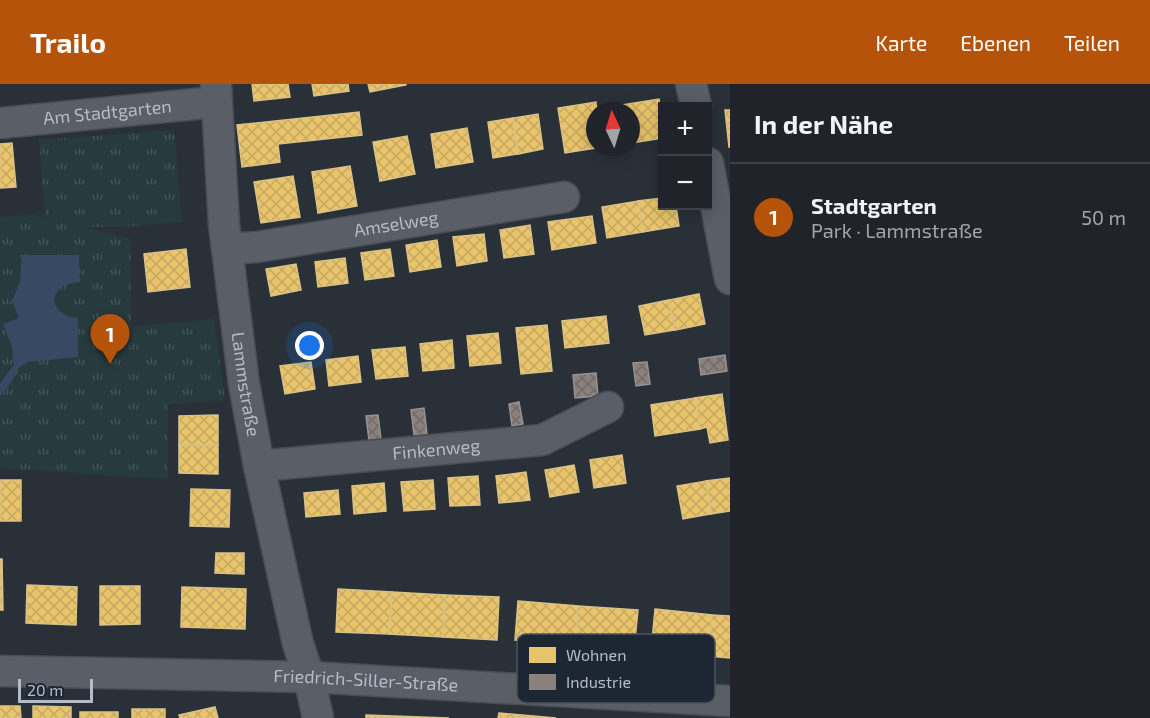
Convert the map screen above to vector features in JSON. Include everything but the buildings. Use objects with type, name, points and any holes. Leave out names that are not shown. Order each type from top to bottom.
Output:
[{"type":"street","points":[[691,84],[695,102]]},
{"type":"street","name":"Am Stadtgarten","points":[[0,123],[216,93]]},
{"type":"street","name":"Lammstraße","points":[[216,93],[228,249],[244,384],[259,466],[298,644],[309,677],[318,718]]},
{"type":"street","points":[[712,178],[725,226],[730,279]]},
{"type":"street","name":"Amselweg","points":[[228,249],[257,247],[564,197]]},
{"type":"street","name":"Finkenweg","points":[[259,466],[543,440],[608,407]]},
{"type":"street","name":"Friedrich-Siller-Straße","points":[[0,671],[309,677],[517,689]]},
{"type":"street","name":"Friedrich-Siller-Straße","points":[[715,700],[730,701]]},
{"type":"green space","points":[[174,130],[182,222],[121,227],[84,227],[131,239],[131,327],[214,319],[225,400],[168,404],[168,479],[0,468],[0,217],[31,214],[45,217],[39,140]]},
{"type":"water","points":[[22,255],[79,255],[80,282],[61,288],[55,300],[61,312],[78,318],[78,357],[28,362],[14,371],[12,347],[3,324],[19,318],[12,301],[20,282]]},
{"type":"waterway","points":[[0,391],[14,371]]},
{"type":"place","name":"Stadtgarten","points":[[110,364]]}]
